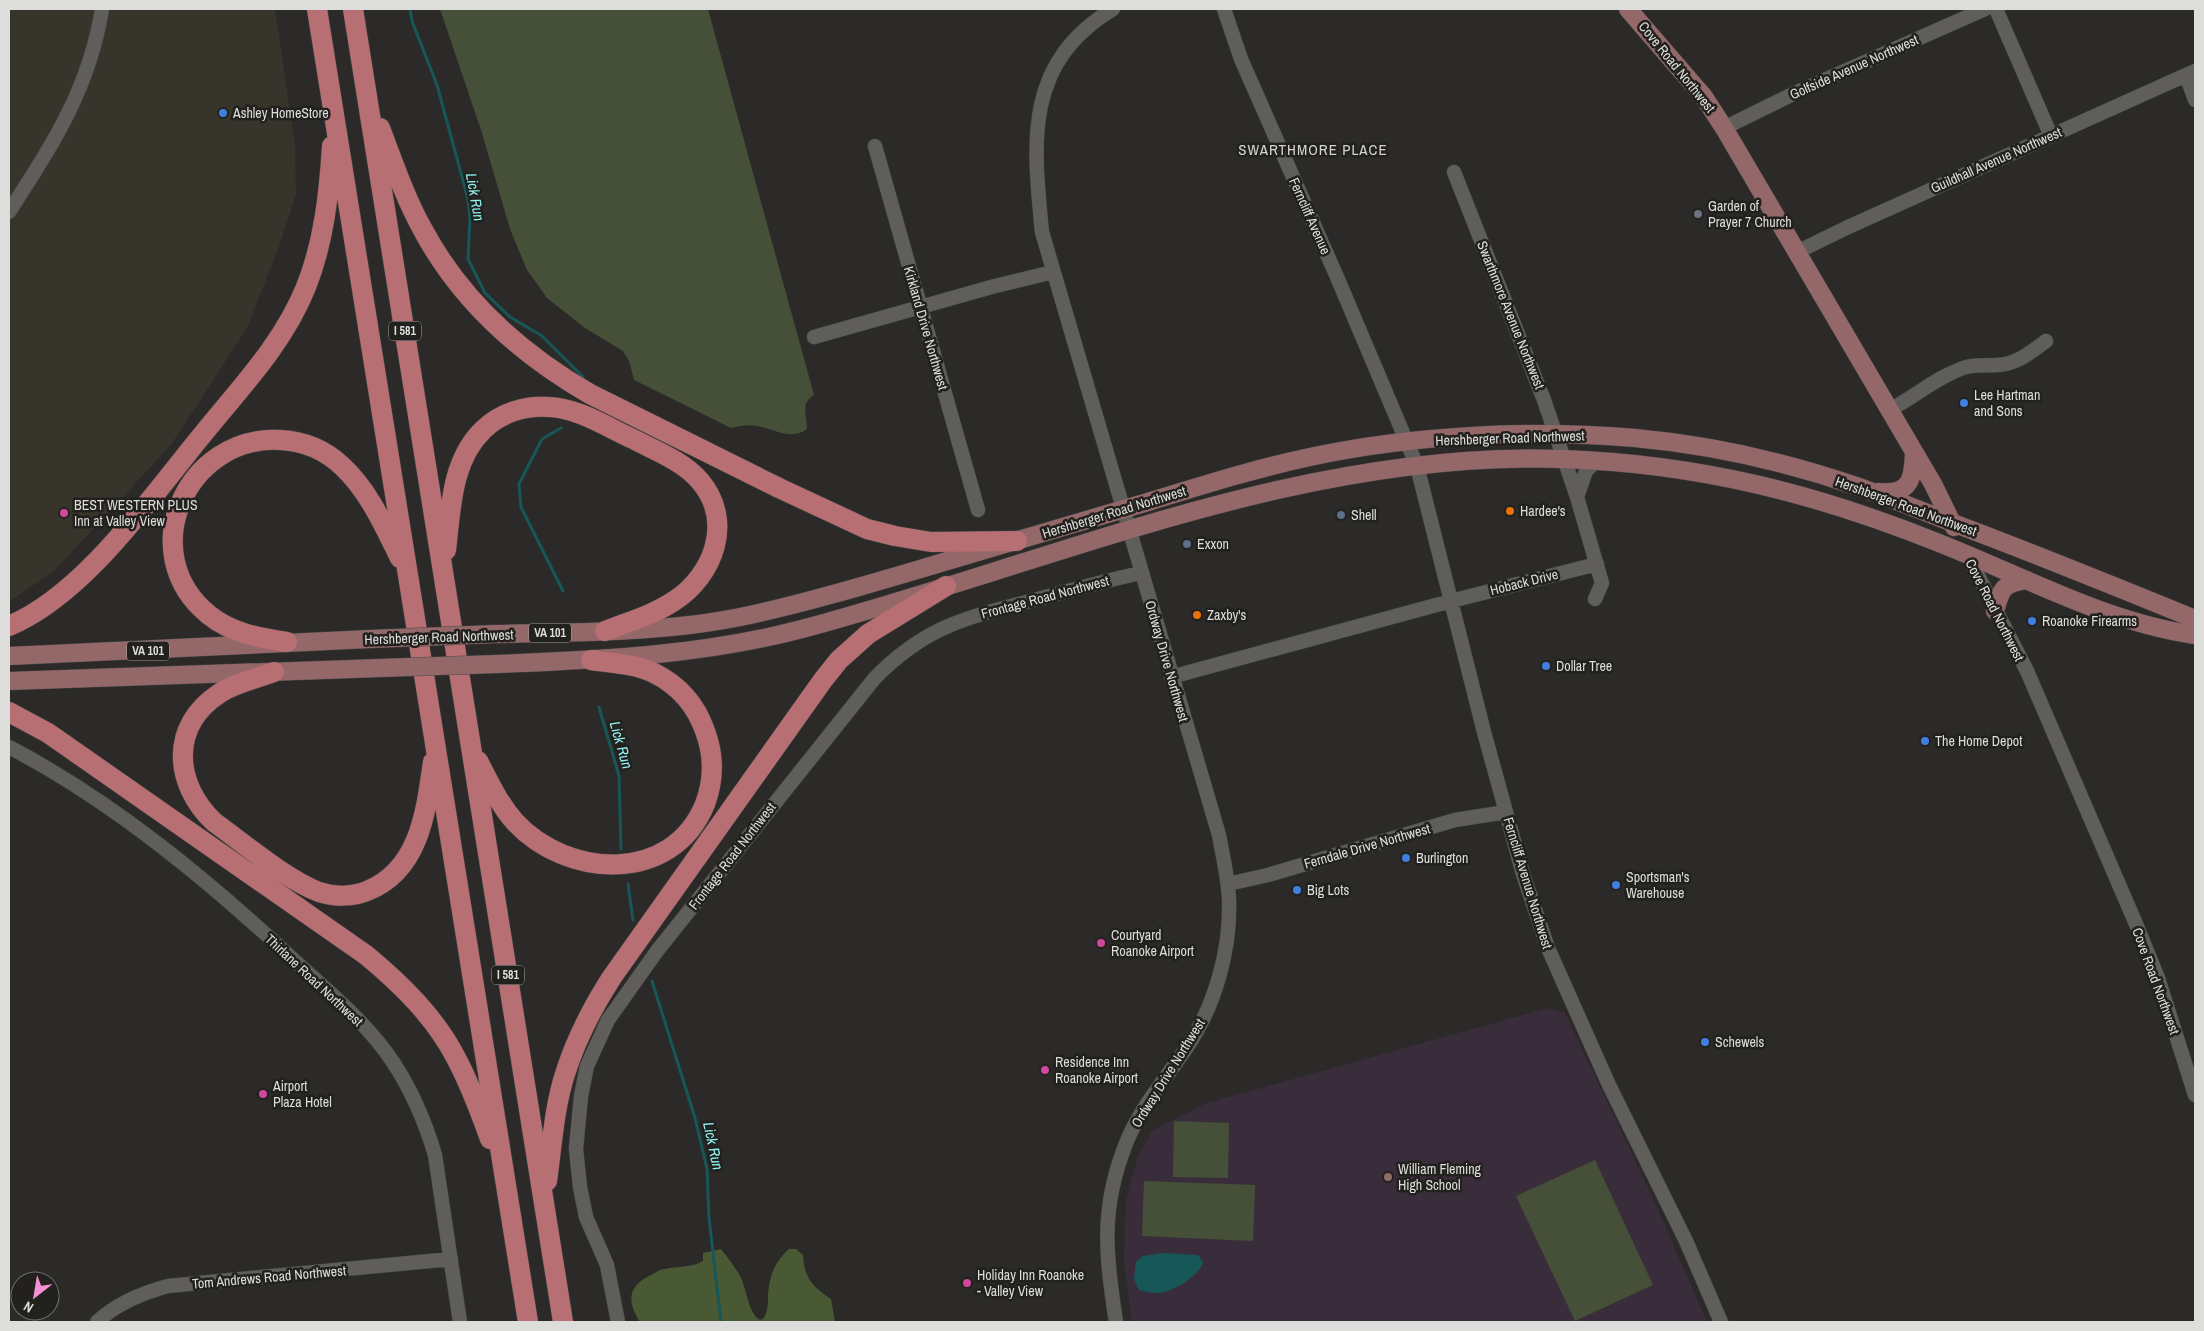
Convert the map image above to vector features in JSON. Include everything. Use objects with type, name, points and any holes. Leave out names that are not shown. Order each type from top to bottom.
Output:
[{"type":"highway","name":"I 581","points":[[318,9],[528,1322]]},
{"type":"highway","name":"I 581","points":[[353,9],[563,1322]]},
{"type":"highway","points":[[365,88],[410,204],[439,257],[479,308],[516,344],[544,366],[607,403],[803,500],[867,529],[931,542],[1017,541]]},
{"type":"highway","points":[[9,626],[54,600],[96,562],[264,362],[306,288],[321,239],[327,208],[335,114]]},
{"type":"highway","points":[[444,575],[455,479],[461,463],[478,435],[494,421],[520,409],[548,407],[573,411],[680,464],[700,481],[707,492],[717,517],[717,538],[714,552],[701,576],[689,589],[662,608],[605,631]]},
{"type":"highway","points":[[287,642],[235,630],[208,615],[189,593],[175,561],[173,530],[182,499],[196,475],[225,452],[244,444],[270,439],[301,443],[330,456],[355,479],[366,494],[408,575]]},
{"type":"highway","points":[[544,1203],[557,1107],[564,1076],[585,1023],[612,977],[839,660],[868,634],[946,586]]},
{"type":"highway","points":[[471,748],[500,801],[514,820],[529,835],[555,852],[589,863],[620,865],[651,858],[672,846],[694,824],[708,797],[712,761],[708,738],[702,722],[685,696],[666,680],[652,672],[591,660]]},
{"type":"highway","points":[[274,672],[220,693],[200,711],[186,735],[183,756],[184,777],[196,803],[214,822],[294,879],[319,892],[344,896],[364,892],[385,882],[404,863],[414,847],[427,805],[435,743]]},
{"type":"highway","points":[[9,712],[48,733],[366,955],[390,974],[426,1013],[455,1056],[472,1090],[503,1174]]},
{"type":"main road","name":"Cove Road Northwest","points":[[1628,9],[1704,97],[1724,128],[1914,453],[1967,554]]},
{"type":"main road","name":"Hershberger Road Northwest","points":[[9,656],[213,648],[287,642],[655,629],[745,616],[789,606],[1017,541],[1236,475],[1314,456],[1456,438],[1556,435],[1636,438],[1735,453],[1823,476],[1872,492],[1951,522],[2195,619]]},
{"type":"main road","points":[[1872,492],[1889,493],[1903,489],[1913,472],[1914,453]]},
{"type":"main road","name":"Hershberger Road Northwest","points":[[9,680],[615,659],[730,644],[799,630],[1129,530],[1289,487],[1390,468],[1496,460],[1564,459],[1685,469],[1788,490],[1888,522],[2027,580],[2128,619],[2158,628],[2195,635]]},
{"type":"main road","points":[[1995,611],[2002,589],[2010,583],[2027,580]]},
{"type":"street","points":[[9,212],[54,141],[70,111],[86,73],[102,9]]},
{"type":"street","name":"Ordway Drive Northwest","points":[[1112,9],[1083,29],[1069,45],[1048,78],[1039,108],[1037,126],[1039,211],[1042,232],[1053,272],[1219,836],[1228,884],[1228,928],[1225,951],[1210,1005],[1188,1046],[1148,1101],[1136,1122],[1126,1144],[1115,1178],[1107,1225],[1106,1252],[1116,1322]]},
{"type":"street","name":"Ferncliff Avenue","points":[[1224,9],[1241,59],[1399,422]]},
{"type":"street","name":"Golfside Avenue Northwest","points":[[1724,128],[1795,93],[1985,9]]},
{"type":"street","points":[[1996,9],[2051,136]]},
{"type":"street","points":[[2191,73],[2195,100]]},
{"type":"street","name":"Guildhall Avenue Northwest","points":[[1797,252],[1846,228],[2191,73]]},
{"type":"street","name":"Kirkland Drive Northwest","points":[[875,146],[978,510]]},
{"type":"street","name":"Swarthmore Avenue Northwest","points":[[1454,172],[1544,400],[1577,497],[1602,583],[1596,599]]},
{"type":"street","points":[[814,338],[920,307],[1053,272]]},
{"type":"street","points":[[1889,410],[1909,400],[1938,379],[1964,368],[2010,363],[2020,359],[2046,341]]},
{"type":"street","name":"Ferncliff Avenue Northwest","points":[[1399,422],[1417,466],[1506,812],[1536,915],[1564,986],[1609,1085],[1686,1241],[1721,1322]]},
{"type":"street","points":[[1577,497],[1586,471],[1596,461]]},
{"type":"street","name":"Cove Road Northwest","points":[[1967,554],[2027,672],[2136,924],[2158,978],[2195,1095]]},
{"type":"street","name":"Hoback Drive","points":[[1171,677],[1451,601],[1597,564]]},
{"type":"street","name":"Frontage Road Northwest","points":[[618,1322],[607,1265],[586,1217],[580,1187],[576,1148],[580,1096],[587,1066],[600,1034],[618,1005],[730,857],[874,679],[890,662],[926,636],[966,618],[1141,573]]},
{"type":"street","name":"Thirlane Road Northwest","points":[[9,747],[37,762],[130,823],[201,877],[342,1004],[374,1037],[408,1085],[428,1131],[435,1155],[460,1322]]},
{"type":"street","name":"Ferndale Drive Northwest","points":[[1228,884],[1268,875],[1470,816],[1506,812]]},
{"type":"street","name":"Tom Andrews Road Northwest","points":[[97,1322],[114,1308],[134,1297],[168,1286],[451,1259]]},
{"type":"shaded area","points":[[9,9],[275,9],[295,145],[296,194],[279,247],[247,328],[171,445],[55,570],[9,602]]},
{"type":"shaded area","name":"William Fleming High School","points":[[1548,1008],[1565,1013],[1652,1196],[1707,1322],[1132,1322],[1124,1259],[1126,1201],[1137,1159],[1152,1131],[1207,1103]]},
{"type":"green space","points":[[440,9],[708,9],[814,395],[807,402],[805,410],[807,429],[791,434],[754,425],[731,428],[634,380],[629,361],[623,351],[585,328],[547,298],[527,270],[510,229],[482,133]]},
{"type":"green space","points":[[1174,1121],[1229,1123],[1228,1178],[1173,1177]]},
{"type":"green space","points":[[1595,1160],[1653,1285],[1575,1321],[1516,1196]]},
{"type":"green space","points":[[1144,1181],[1255,1185],[1253,1241],[1142,1236]]},
{"type":"green space","points":[[721,1249],[740,1276],[750,1306],[756,1317],[760,1320],[764,1318],[766,1312],[770,1282],[776,1264],[789,1249],[796,1249],[803,1255],[805,1270],[814,1286],[831,1299],[835,1322],[640,1322],[631,1301],[637,1284],[659,1270],[698,1263],[703,1261],[703,1253]]},
{"type":"water","points":[[1162,1253],[1198,1255],[1203,1262],[1196,1273],[1184,1283],[1168,1291],[1155,1293],[1139,1290],[1134,1279],[1136,1262],[1143,1256]]},
{"type":"waterway","name":"Lick Run","points":[[410,9],[412,21],[437,85],[468,199],[470,218],[468,259],[485,293],[510,317],[542,336],[583,377]]},
{"type":"waterway","name":"Lick Run","points":[[561,428],[542,439],[519,484],[521,507],[563,591]]},
{"type":"waterway","name":"Lick Run","points":[[599,707],[619,776],[621,849]]},
{"type":"waterway","name":"Lick Run","points":[[628,884],[633,920]]},
{"type":"waterway","name":"Lick Run","points":[[652,981],[695,1118],[707,1169],[709,1218],[721,1322]]},
{"type":"place","name":"Ashley HomeStore","points":[[223,113]]},
{"type":"place","name":"Garden of Prayer 7 Church","points":[[1698,214]]},
{"type":"place","name":"Lee Hartman and Sons","points":[[1964,403]]},
{"type":"place","name":"Hardee's","points":[[1510,511]]},
{"type":"place","name":"BEST WESTERN PLUS Inn at Valley View","points":[[64,513]]},
{"type":"place","name":"Shell","points":[[1341,515]]},
{"type":"place","name":"Exxon","points":[[1187,544]]},
{"type":"place","name":"Zaxby's","points":[[1197,615]]},
{"type":"place","name":"Roanoke Firearms","points":[[2032,621]]},
{"type":"place","name":"Dollar Tree","points":[[1546,666]]},
{"type":"place","name":"The Home Depot","points":[[1925,741]]},
{"type":"place","name":"Burlington","points":[[1406,858]]},
{"type":"place","name":"Sportsman's Warehouse","points":[[1616,885]]},
{"type":"place","name":"Big Lots","points":[[1297,890]]},
{"type":"place","name":"Courtyard Roanoke Airport","points":[[1101,943]]},
{"type":"place","name":"Schewels","points":[[1705,1042]]},
{"type":"place","name":"Residence Inn Roanoke Airport","points":[[1045,1070]]},
{"type":"place","name":"Airport Plaza Hotel","points":[[263,1094]]},
{"type":"place","name":"William Fleming High School","points":[[1388,1177]]},
{"type":"place","name":"Holiday Inn Roanoke - Valley View","points":[[967,1283]]},
{"type":"district","name":"SWARTHMORE PLACE","points":[[1313,150]]}]
